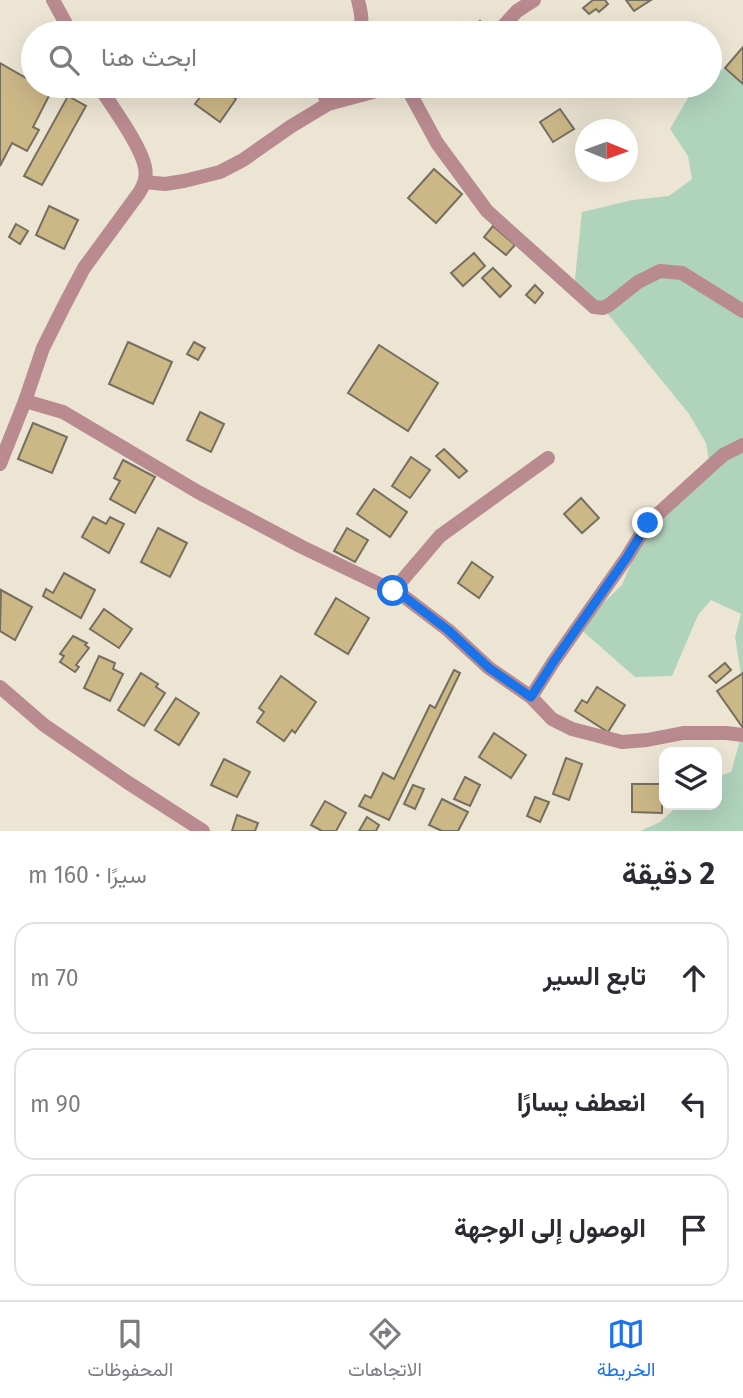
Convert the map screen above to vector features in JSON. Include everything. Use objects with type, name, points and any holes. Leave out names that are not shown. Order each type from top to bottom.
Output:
[{"type":"street","points":[[53,0],[64,21]]},
{"type":"street","points":[[358,0],[361,21]]},
{"type":"street","points":[[506,21],[517,6],[534,0]]},
{"type":"street","points":[[0,464],[43,348],[84,268],[145,182],[145,167],[135,144],[106,98]]},
{"type":"street","points":[[326,98],[328,104]]},
{"type":"street","points":[[145,182],[165,184],[220,172],[328,104],[350,98]]},
{"type":"street","points":[[413,98],[437,143],[487,211],[594,307],[603,308],[609,305],[638,282],[660,271],[682,273],[743,311]]},
{"type":"street","points":[[25,401],[62,412],[198,492],[302,547],[402,595],[448,630],[489,668],[531,697],[552,719],[572,729],[622,742],[683,733],[743,735]]},
{"type":"street","points":[[531,697],[648,523],[723,455],[743,445]]},
{"type":"street","points":[[393,591],[440,536],[548,458]]},
{"type":"street","points":[[0,687],[44,725],[203,831]]},
{"type":"green space","points":[[725,68],[743,84],[743,673],[741,674],[735,637],[741,614],[711,600],[698,615],[672,676],[635,677],[578,627],[622,585],[648,523],[710,467],[706,443],[689,414],[603,308],[574,288],[582,212],[632,200],[669,196],[692,179],[688,156],[670,129],[688,98],[722,98],[722,70]]},
{"type":"green space","points":[[743,730],[743,831],[640,831],[660,822],[673,810],[722,810],[722,775],[731,772]]},
{"type":"building","points":[[593,0],[605,0],[608,4],[599,12],[596,9],[589,14],[583,8]]},
{"type":"building","points":[[626,0],[651,0],[634,11]]},
{"type":"building","points":[[743,47],[743,84],[725,68]]},
{"type":"building","points":[[0,63],[21,75],[21,98],[48,98],[33,127],[39,130],[27,151],[12,143],[0,166]]},
{"type":"building","points":[[67,98],[86,106],[42,185],[24,176]]},
{"type":"building","points":[[199,98],[236,99],[220,122],[195,104]]},
{"type":"building","points":[[560,109],[574,129],[553,142],[540,122]]},
{"type":"building","points":[[434,169],[462,194],[436,223],[408,198]]},
{"type":"building","points":[[49,206],[78,220],[64,249],[36,235]]},
{"type":"building","points":[[16,224],[28,231],[20,244],[9,237]]},
{"type":"building","points":[[493,226],[515,245],[506,255],[484,237]]},
{"type":"building","points":[[474,253],[485,266],[463,286],[451,273]]},
{"type":"building","points":[[493,268],[511,286],[500,297],[482,278]]},
{"type":"building","points":[[535,285],[543,293],[535,303],[526,295]]},
{"type":"building","points":[[128,342],[172,362],[153,404],[109,384]]},
{"type":"building","points":[[194,342],[205,348],[198,360],[187,354]]},
{"type":"building","points":[[379,345],[438,383],[408,431],[348,393]]},
{"type":"building","points":[[200,412],[224,424],[211,452],[187,440]]},
{"type":"building","points":[[33,423],[67,437],[52,473],[18,459]]},
{"type":"building","points":[[444,449],[467,471],[459,478],[436,456]]},
{"type":"building","points":[[411,457],[430,470],[410,498],[392,486]]},
{"type":"building","points":[[123,460],[155,477],[135,513],[110,499],[120,481],[114,478]]},
{"type":"building","points":[[374,489],[407,512],[390,537],[357,514]]},
{"type":"building","points":[[581,498],[599,518],[582,533],[564,514]]},
{"type":"building","points":[[93,517],[106,524],[110,517],[124,524],[109,553],[82,537]]},
{"type":"building","points":[[158,528],[187,543],[170,577],[141,562]]},
{"type":"building","points":[[347,528],[368,540],[355,562],[334,551]]},
{"type":"building","points":[[472,562],[493,577],[479,598],[458,583]]},
{"type":"building","points":[[64,573],[95,590],[81,618],[43,596],[46,589],[53,593]]},
{"type":"building","points":[[1,590],[32,607],[15,640],[0,631]]},
{"type":"building","points":[[336,598],[369,618],[348,654],[315,634]]},
{"type":"building","points":[[104,609],[132,629],[119,648],[90,629]]},
{"type":"building","points":[[73,636],[87,643],[85,645],[89,648],[76,665],[79,667],[75,672],[60,662],[64,656],[60,654]]},
{"type":"building","points":[[99,656],[115,663],[113,669],[123,674],[110,701],[84,688]]},
{"type":"building","points":[[725,663],[731,670],[716,683],[709,676]]},
{"type":"building","points":[[454,670],[460,673],[389,820],[359,806],[365,795],[371,798],[383,773],[394,779],[430,705],[435,708]]},
{"type":"building","points":[[141,673],[158,684],[156,687],[165,693],[144,726],[118,710]]},
{"type":"building","points":[[743,673],[743,728],[717,691]]},
{"type":"building","points":[[281,676],[316,702],[295,733],[292,730],[284,741],[257,722],[264,712],[259,708]]},
{"type":"building","points":[[597,687],[625,705],[608,732],[575,711],[582,700],[587,703]]},
{"type":"building","points":[[176,698],[199,713],[179,745],[155,730]]},
{"type":"building","points":[[494,733],[526,755],[511,778],[479,757]]},
{"type":"building","points":[[566,758],[582,764],[569,800],[553,794]]},
{"type":"building","points":[[224,759],[250,772],[237,797],[211,785]]},
{"type":"building","points":[[465,777],[480,785],[470,806],[454,799]]},
{"type":"building","points":[[632,784],[659,784],[659,810],[662,810],[662,813],[632,812]]},
{"type":"building","points":[[413,785],[424,789],[415,809],[404,804]]},
{"type":"building","points":[[535,797],[549,802],[540,822],[527,816]]},
{"type":"building","points":[[442,799],[468,812],[458,831],[442,831],[429,825]]},
{"type":"building","points":[[325,801],[346,813],[336,831],[322,831],[311,825]]},
{"type":"building","points":[[237,815],[258,823],[255,831],[232,831]]},
{"type":"building","points":[[367,817],[379,825],[376,831],[359,831]]},
{"type":"route","points":[[393,591],[448,630],[489,668],[531,697],[648,523]]}]
